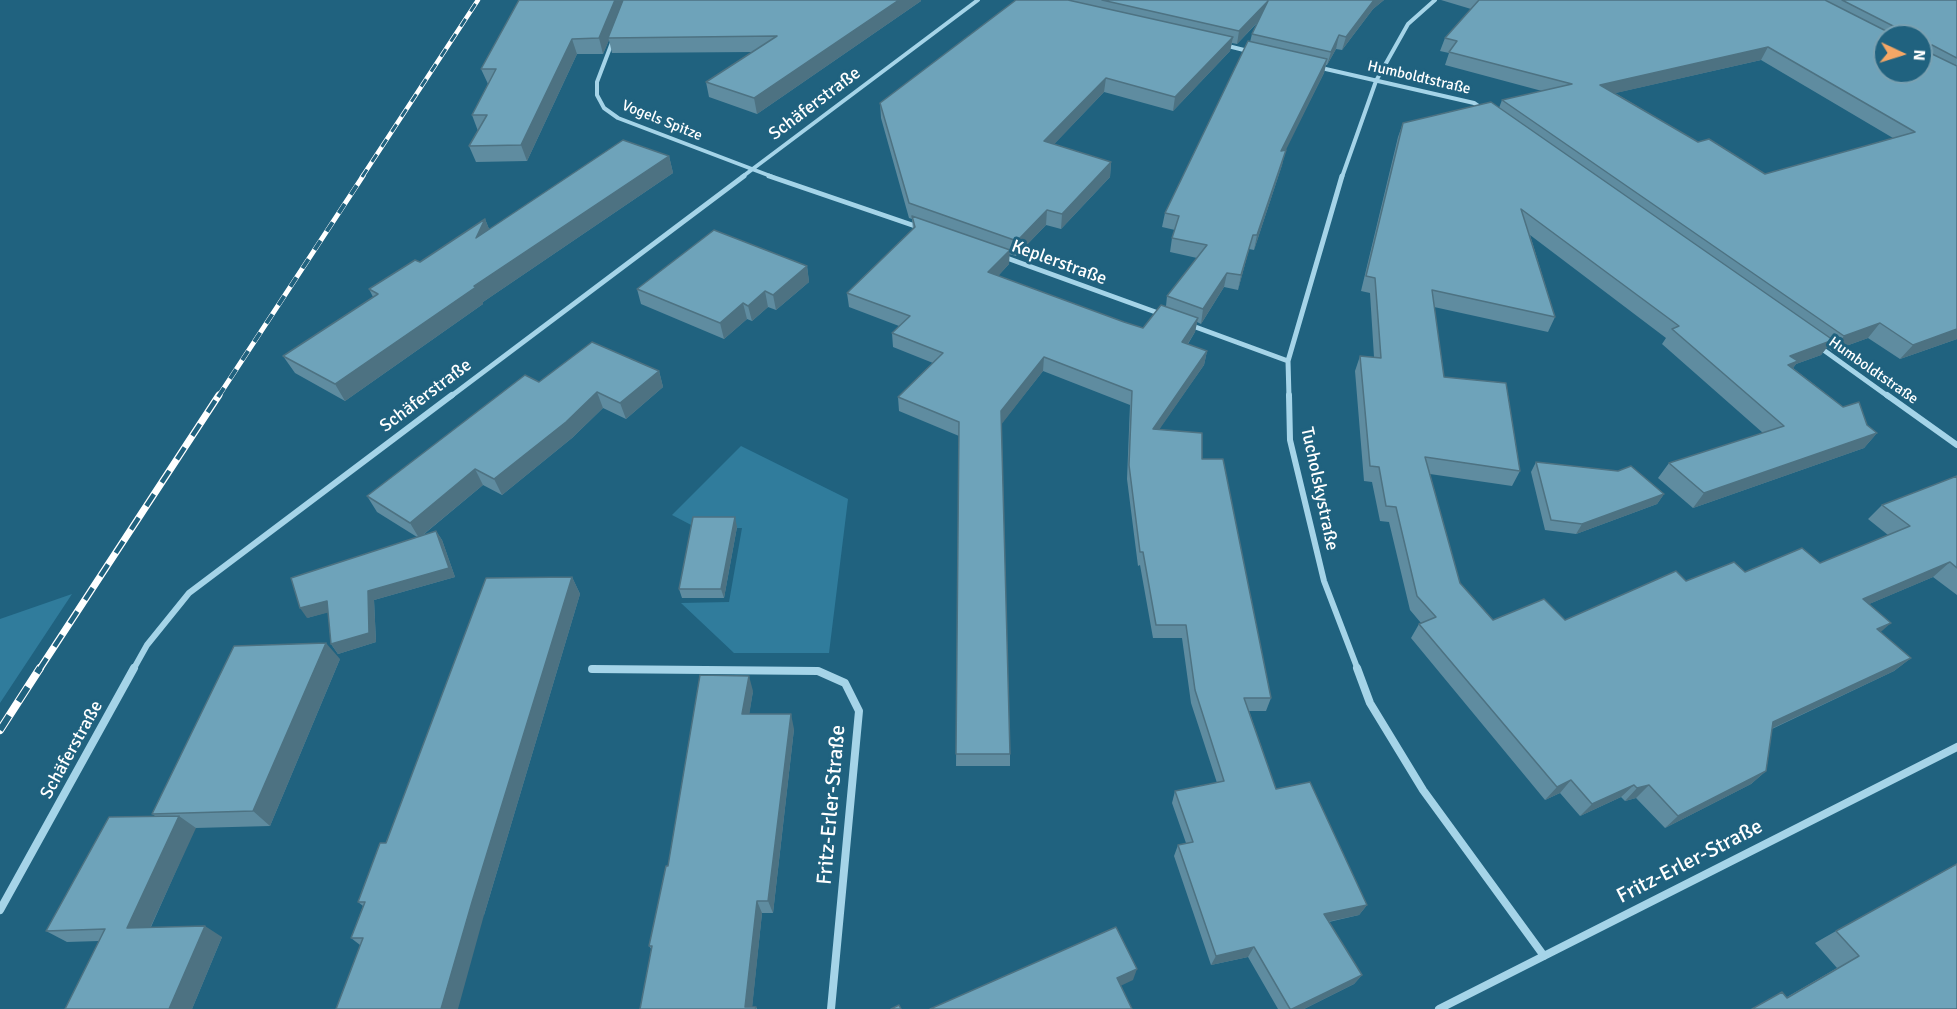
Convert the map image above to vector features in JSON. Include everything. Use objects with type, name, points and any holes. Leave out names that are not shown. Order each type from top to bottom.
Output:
[{"type":"street","name":"Schäferstraße","points":[[0,910],[147,645],[189,593],[978,0]]},
{"type":"street","name":"Tucholskystraße","points":[[1435,0],[1408,24],[1376,81],[1343,174],[1288,361],[1290,440],[1324,581],[1370,703],[1423,790],[1544,956]]},
{"type":"street","name":"Vogels Spitze","points":[[616,31],[597,82],[597,95],[604,108],[618,118],[752,170]]},
{"type":"street","points":[[1213,43],[1260,54]]},
{"type":"street","name":"Humboldtstraße","points":[[1306,65],[1474,103],[1494,117]]},
{"type":"street","points":[[752,170],[928,230]]},
{"type":"street","name":"Keplerstraße","points":[[995,254],[1168,317]]},
{"type":"street","points":[[1179,321],[1288,361]]},
{"type":"street","name":"Humboldtstraße","points":[[1812,342],[1957,445]]},
{"type":"street","name":"Fritz-Erler-Straße","points":[[592,669],[818,671],[845,683],[859,711],[831,1009]]},
{"type":"street","name":"Fritz-Erler-Straße","points":[[1438,1009],[1957,747]]},
{"type":"shaded area","points":[[741,446],[848,499],[829,653],[734,653],[681,603],[729,602],[742,528],[697,528],[672,515]]},
{"type":"shaded area","points":[[72,594],[0,703],[0,619]]},
{"type":"building","points":[[519,0],[615,0],[599,38],[572,39],[521,145],[469,146],[487,115],[472,115],[496,69],[481,69]]},
{"type":"building","points":[[623,0],[899,0],[754,98],[706,82],[777,36],[608,38]]},
{"type":"building","points":[[1016,0],[1068,0],[1233,37],[1175,97],[1106,78],[1044,141],[1111,162],[1062,214],[1047,210],[1017,241],[909,203],[880,103]]},
{"type":"building","points":[[1102,0],[1374,0],[1346,37],[1339,35],[1331,52],[1252,34],[1268,1],[1239,31]]},
{"type":"building","points":[[1479,0],[1825,0],[1873,24],[1873,84],[1933,84],[1933,54],[1957,66],[1957,329],[1913,345],[1880,323],[1844,336],[1502,100],[1572,84],[1449,52],[1457,41],[1445,38]],"holes":[[[1768,47],[1915,132],[1765,174],[1709,139],[1698,142],[1600,85]]]},
{"type":"building","points":[[1842,0],[1957,0],[1957,58],[1933,46],[1933,24],[1889,24]]},
{"type":"building","points":[[1248,41],[1327,59],[1281,151],[1286,150],[1257,235],[1253,235],[1241,275],[1227,273],[1203,309],[1167,296],[1207,245],[1172,238],[1179,216],[1165,213]]},
{"type":"building","points":[[1491,102],[1833,340],[1790,356],[1798,361],[1788,365],[1843,407],[1859,402],[1867,425],[1877,433],[1704,493],[1669,463],[1784,426],[1672,329],[1679,326],[1521,209],[1555,317],[1432,290],[1444,377],[1506,383],[1520,471],[1425,457],[1460,583],[1493,620],[1544,599],[1565,620],[1676,571],[1686,581],[1734,562],[1745,572],[1802,548],[1820,563],[1910,526],[1882,505],[1957,476],[1957,568],[1950,562],[1863,599],[1891,623],[1877,629],[1911,658],[1773,722],[1766,771],[1678,816],[1649,785],[1637,788],[1634,785],[1592,804],[1571,780],[1557,787],[1419,624],[1436,617],[1417,596],[1396,507],[1386,506],[1379,467],[1370,466],[1360,356],[1381,358],[1375,278],[1366,276],[1403,123]]},
{"type":"building","points":[[623,140],[669,156],[474,286],[476,287],[335,384],[283,356],[378,294],[369,289],[415,260],[420,262],[485,219],[476,238]]},
{"type":"building","points":[[912,216],[1010,250],[988,272],[1124,322],[1143,328],[1161,305],[1198,318],[1182,342],[1207,351],[1153,429],[1202,433],[1202,459],[1223,459],[1271,698],[1244,698],[1276,789],[1310,782],[1367,905],[1324,914],[1362,975],[1290,1009],[1254,947],[1216,956],[1178,845],[1193,842],[1175,791],[1224,781],[1195,690],[1186,625],[1156,625],[1143,552],[1140,552],[1129,465],[1132,391],[1044,357],[1001,411],[1010,754],[956,754],[959,422],[898,397],[943,353],[892,333],[910,316],[847,293],[915,227]]},
{"type":"building","points":[[714,230],[807,266],[773,295],[765,291],[748,306],[743,303],[720,323],[637,289]]},
{"type":"building","points":[[592,342],[659,371],[620,403],[597,392],[566,422],[494,479],[475,469],[410,523],[367,496],[525,375],[539,382]]},
{"type":"building","points":[[1536,462],[1618,471],[1631,466],[1664,494],[1582,524],[1551,520]]},
{"type":"building","points":[[693,517],[735,517],[721,589],[679,589]]},
{"type":"building","points":[[436,531],[449,568],[368,591],[369,633],[331,644],[327,601],[300,608],[291,578]]},
{"type":"building","points":[[572,577],[441,1009],[336,1009],[363,938],[351,938],[365,902],[358,902],[380,843],[386,843],[486,578]]},
{"type":"building","points":[[326,643],[253,811],[152,814],[234,646]]},
{"type":"building","points":[[700,675],[749,676],[742,714],[791,714],[768,901],[757,901],[745,1007],[756,1007],[755,1009],[640,1009],[652,946],[649,946],[666,866],[668,866]]},
{"type":"building","points":[[179,816],[127,928],[205,926],[169,1009],[65,1009],[105,929],[46,931],[109,817]]},
{"type":"building","points":[[1957,864],[1957,1009],[1752,1009],[1782,992],[1787,998],[1859,956],[1836,931]]},
{"type":"building","points":[[1116,927],[1137,969],[1117,978],[1132,1009],[930,1009]]},
{"type":"railway","points":[[362,177],[478,0]]},
{"type":"railway","points":[[218,397],[363,176]]},
{"type":"railway","points":[[39,670],[219,395]]},
{"type":"railway","points":[[0,730],[40,668]]}]
